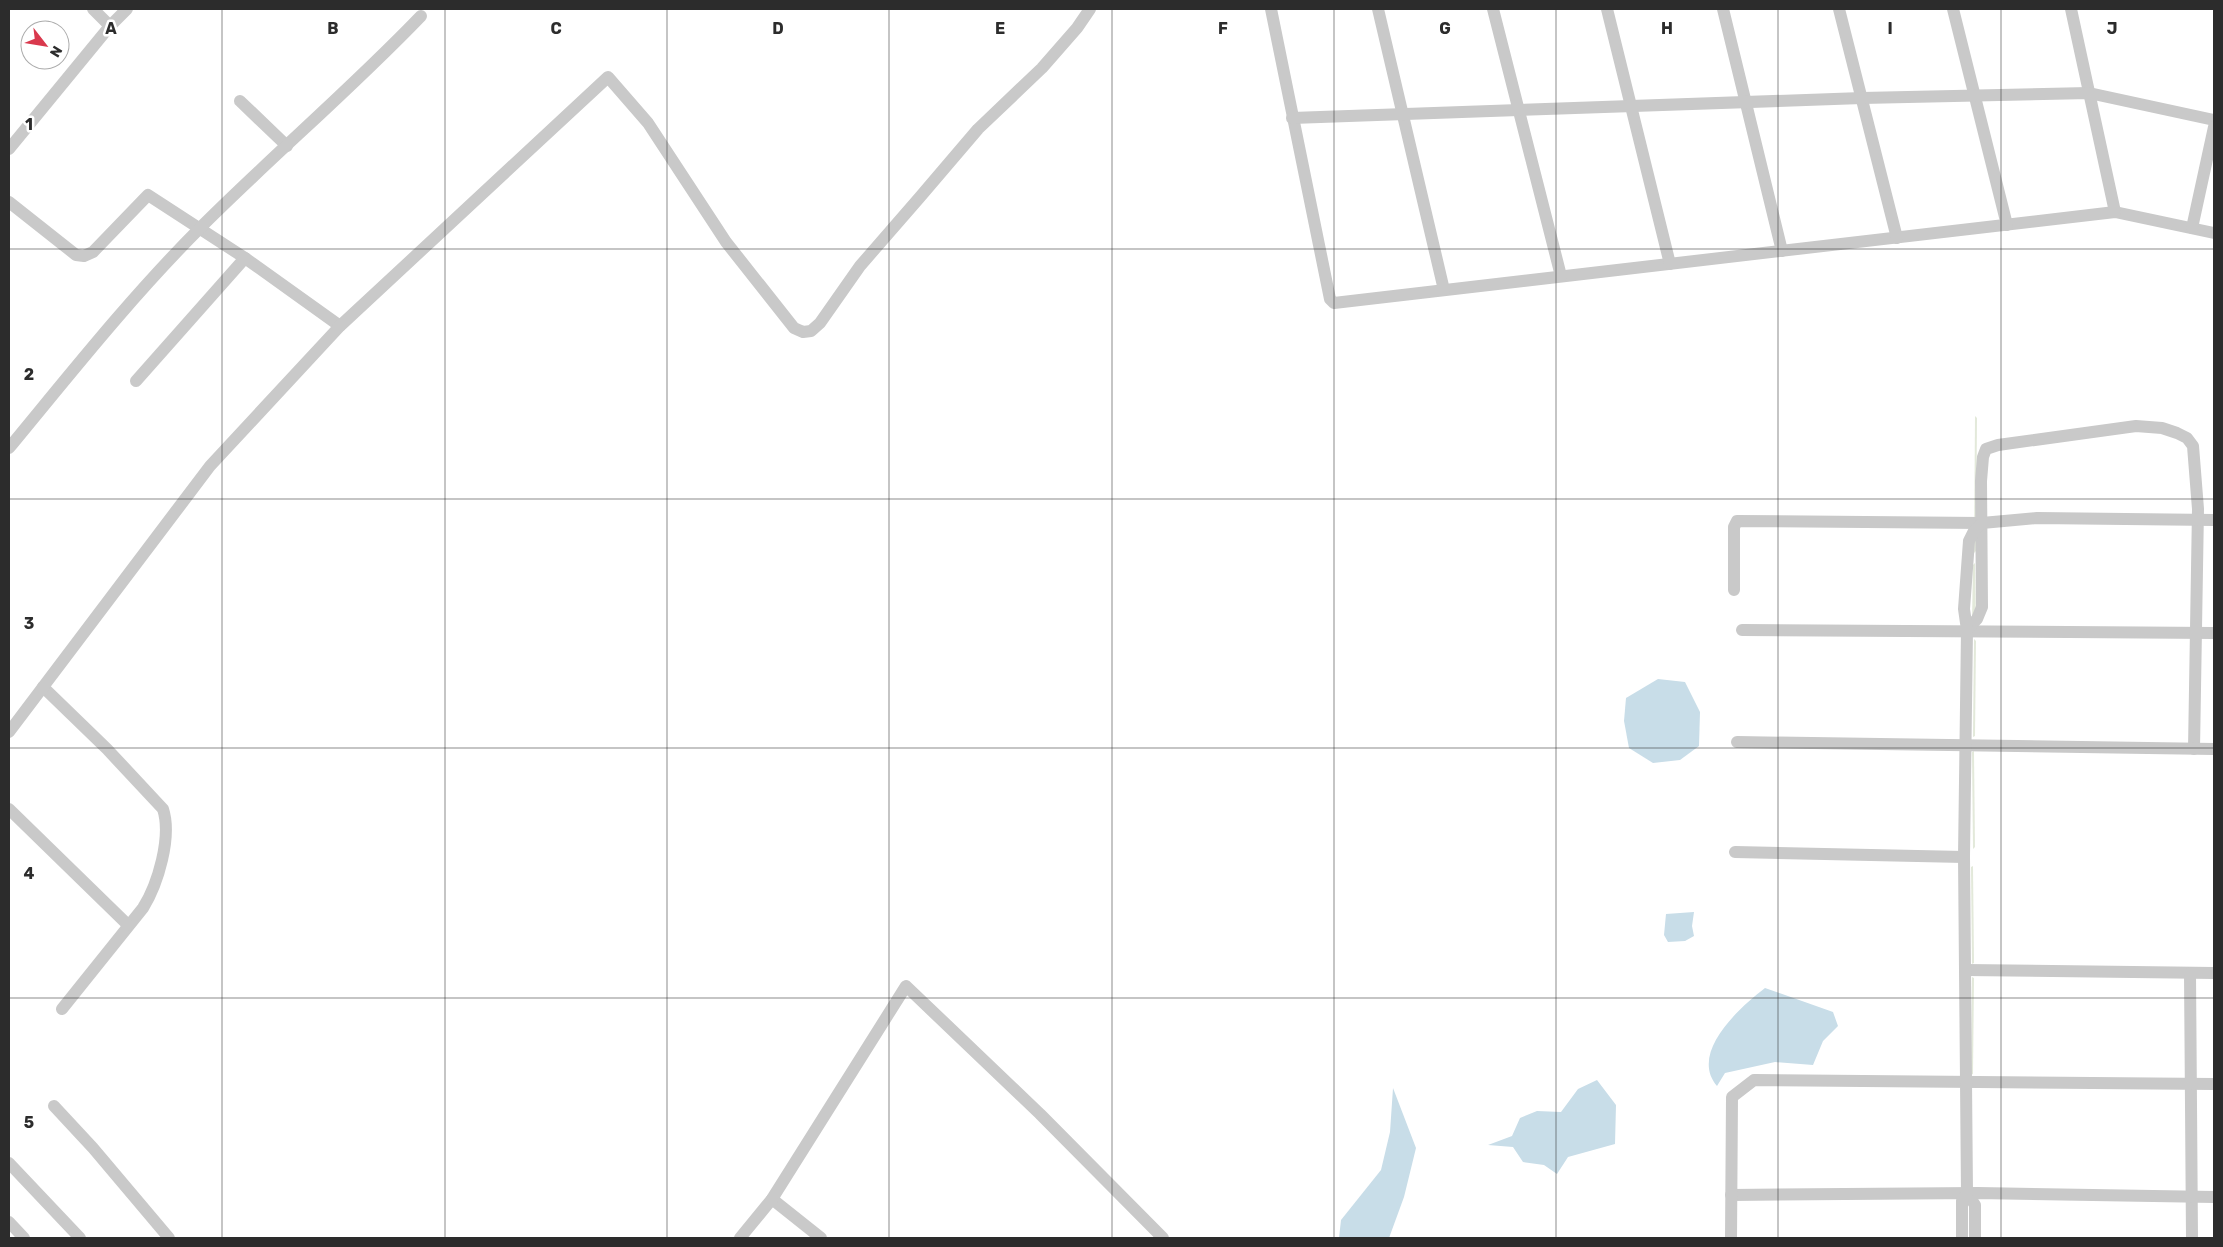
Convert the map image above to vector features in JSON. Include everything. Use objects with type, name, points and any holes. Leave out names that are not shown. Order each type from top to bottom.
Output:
[{"type":"street","points":[[93,9],[110,26]]},
{"type":"street","points":[[9,149],[110,26],[127,9]]},
{"type":"street","points":[[9,732],[210,466],[340,326],[608,77],[648,123],[726,242],[794,328],[803,332],[811,331],[820,323],[860,266],[978,130],[1042,68],[1077,28],[1090,9]]},
{"type":"street","points":[[1271,9],[1330,299],[1340,304],[1560,276],[2115,212],[2214,233]]},
{"type":"street","points":[[1378,9],[1444,290]]},
{"type":"street","points":[[1493,9],[1560,276]]},
{"type":"street","points":[[1607,9],[1670,264]]},
{"type":"street","points":[[1723,9],[1782,251]]},
{"type":"street","points":[[1839,9],[1897,238]]},
{"type":"street","points":[[1953,9],[2007,225]]},
{"type":"street","points":[[2071,9],[2115,212]]},
{"type":"street","points":[[9,448],[123,309],[200,228],[379,60],[421,16]]},
{"type":"street","points":[[1292,118],[1862,98],[2090,93],[2214,120]]},
{"type":"street","points":[[240,101],[287,146]]},
{"type":"street","points":[[2192,228],[2214,127]]},
{"type":"street","points":[[9,202],[80,257],[93,252],[148,195],[245,258],[340,326]]},
{"type":"street","points":[[136,381],[245,258]]},
{"type":"street","points":[[1975,1238],[1975,1205],[1967,1193],[1965,1082],[1964,857],[1967,744],[1967,630],[1964,609],[1969,541],[1974,531],[1982,524],[1983,457],[1986,449],[1998,445],[2136,426],[2162,428],[2177,433],[2187,438],[2193,446],[2196,462],[2198,520],[2194,749]]},
{"type":"street","points":[[1734,590],[1734,526],[1737,521],[1982,524],[2037,518],[2214,520]]},
{"type":"street","points":[[1742,630],[2214,633]]},
{"type":"street","points":[[43,687],[107,749],[162,810],[167,821],[165,841],[153,892],[143,908],[62,1009]]},
{"type":"street","points":[[1737,742],[2214,749]]},
{"type":"street","points":[[9,808],[128,925]]},
{"type":"street","points":[[1735,852],[1964,857]]},
{"type":"street","points":[[1966,970],[2214,973]]},
{"type":"street","points":[[2190,973],[2192,1238]]},
{"type":"street","points":[[740,1238],[772,1200],[906,986],[1040,1114],[1163,1238]]},
{"type":"street","points":[[1731,1238],[1732,1097],[1754,1080],[2214,1084]]},
{"type":"street","points":[[54,1106],[93,1148],[169,1238]]},
{"type":"street","points":[[9,1163],[80,1238]]},
{"type":"street","points":[[1962,1238],[1962,1201],[1967,1193]]},
{"type":"street","points":[[1731,1195],[1967,1193],[2214,1197]]},
{"type":"street","points":[[772,1200],[821,1238]]},
{"type":"street","points":[[9,1222],[24,1238]]},
{"type":"green space","points":[[1975,416],[1977,418],[1976,551],[1974,553]]},
{"type":"green space","points":[[1975,563],[1976,621],[1972,621],[1973,565]]},
{"type":"green space","points":[[1974,639],[1976,641],[1975,736],[1973,737]]},
{"type":"green space","points":[[1974,751],[1975,847],[1973,849],[1972,752]]},
{"type":"green space","points":[[1973,866],[1974,963],[1972,964],[1971,867]]},
{"type":"green space","points":[[1972,977],[1974,978],[1973,1074],[1971,1075]]},
{"type":"water","points":[[1658,679],[1685,682],[1700,712],[1699,746],[1680,760],[1653,763],[1629,748],[1624,721],[1626,698]]},
{"type":"water","points":[[1694,912],[1692,926],[1694,936],[1685,941],[1668,942],[1664,935],[1666,914]]},
{"type":"water","points":[[1765,988],[1833,1012],[1838,1026],[1823,1041],[1813,1065],[1775,1062],[1725,1073],[1717,1086],[1710,1073],[1709,1060],[1713,1046],[1731,1019]]},
{"type":"water","points":[[1597,1080],[1616,1105],[1615,1144],[1568,1157],[1557,1174],[1544,1165],[1523,1162],[1513,1147],[1488,1145],[1512,1136],[1520,1118],[1537,1111],[1561,1112],[1578,1089]]},
{"type":"water","points":[[1393,1088],[1416,1148],[1404,1197],[1389,1238],[1339,1238],[1341,1220],[1381,1170],[1390,1132]]}]
